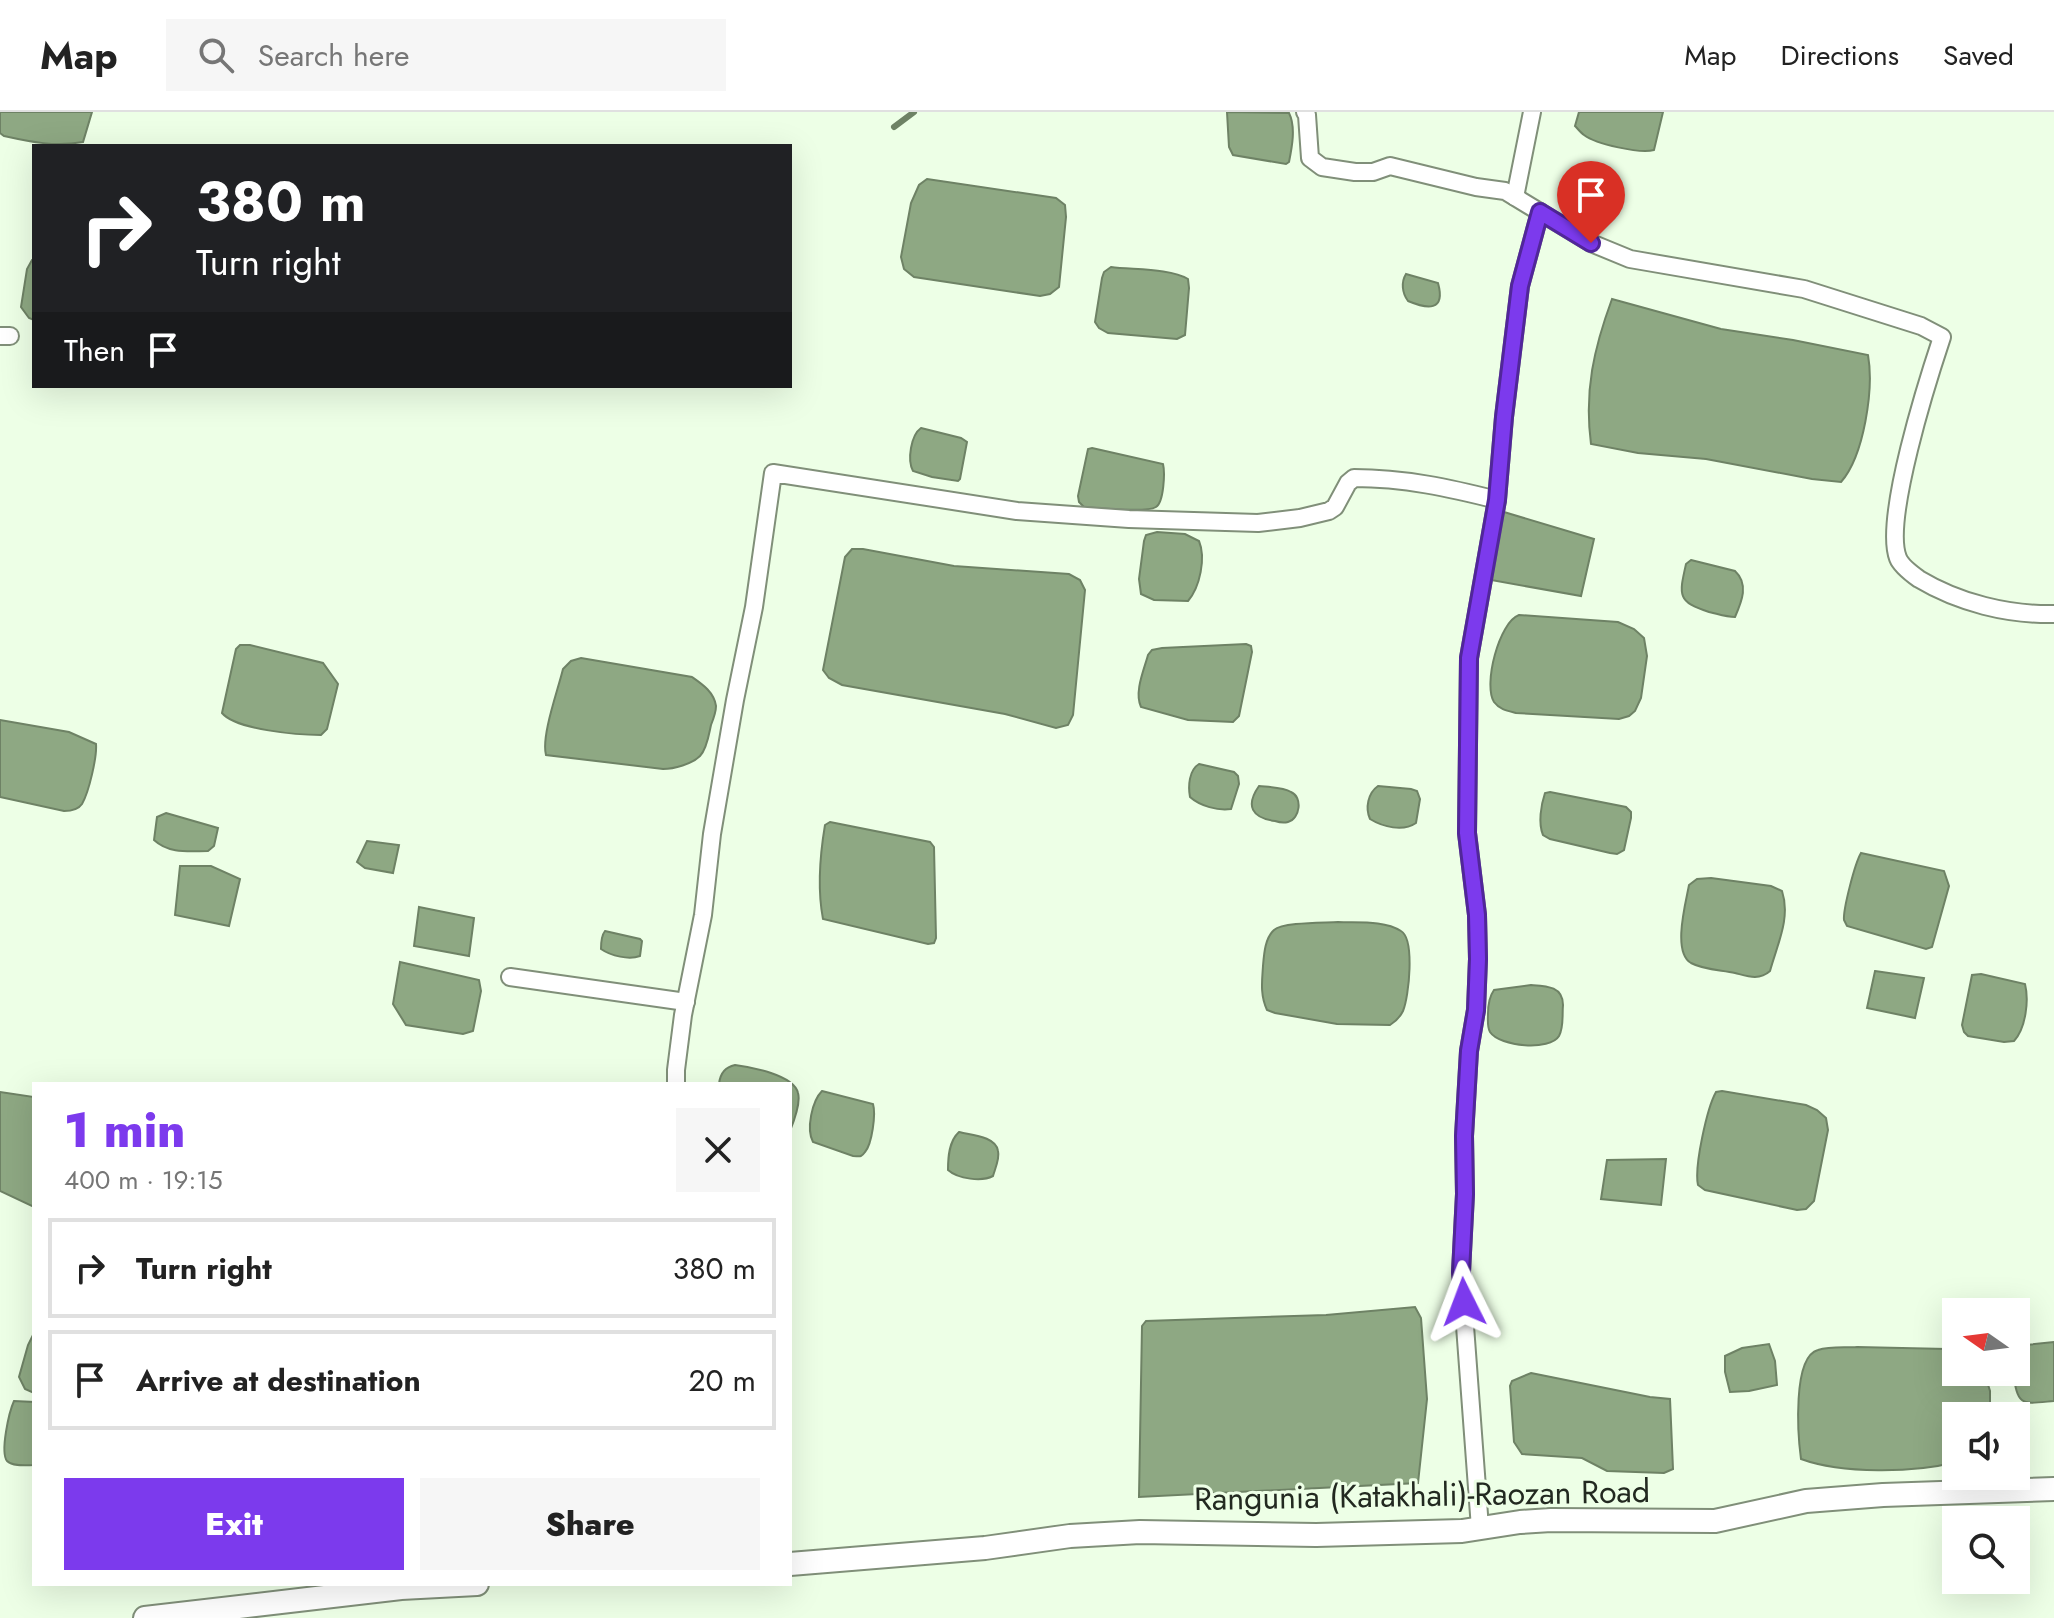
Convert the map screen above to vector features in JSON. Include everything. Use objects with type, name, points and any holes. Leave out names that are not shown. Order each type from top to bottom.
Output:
[{"type":"main road","name":"Rangunia (Katakhali)-Raozan Road","points":[[792,1564],[985,1548],[1070,1536],[1462,1531],[1551,1520],[1715,1521],[1806,1501],[2054,1489]]},
{"type":"main road","points":[[145,1618],[209,1614],[401,1588],[439,1586]]},
{"type":"street","points":[[1305,112],[1310,158],[1322,167],[1373,172],[1390,166],[1505,191],[1591,243],[1630,259],[1804,289],[1921,326],[1942,337],[1927,382],[1903,478],[1894,545],[1899,561],[1914,575],[1940,591],[1961,599],[1998,609],[2054,614]]},
{"type":"street","points":[[1515,197],[1532,112]]},
{"type":"street","points":[[1480,1528],[1461,1272],[1464,1136],[1478,959],[1477,915],[1467,833],[1469,658],[1497,500],[1520,286],[1540,212]]},
{"type":"street","points":[[676,1082],[686,1002],[703,915],[712,834],[754,607],[773,473],[1017,511],[1198,522],[1258,523],[1329,511],[1354,478],[1390,478],[1497,500]]},
{"type":"street","points":[[510,977],[686,1002]]},
{"type":"shaded area","points":[[0,112],[92,112],[83,142],[63,144],[4,136],[0,133]]},
{"type":"shaded area","points":[[1227,112],[1289,113],[1293,131],[1289,162],[1233,155],[1229,147]]},
{"type":"shaded area","points":[[1579,112],[1663,112],[1654,150],[1629,149],[1590,138],[1575,126]]},
{"type":"shaded area","points":[[927,179],[1056,198],[1065,205],[1059,287],[1050,294],[1040,296],[914,277],[904,269],[901,257],[911,203],[919,185]]},
{"type":"shaded area","points":[[32,260],[32,319],[21,307],[27,269]]},
{"type":"shaded area","points":[[1111,267],[1161,271],[1188,279],[1185,335],[1177,339],[1108,333],[1099,328],[1095,322],[1102,278]]},
{"type":"shaded area","points":[[1406,274],[1438,283],[1440,292],[1437,304],[1422,306],[1408,301],[1403,288]]},
{"type":"shaded area","points":[[1612,299],[1721,329],[1868,355],[1870,386],[1865,422],[1856,456],[1841,482],[1706,459],[1638,453],[1591,444],[1589,406],[1592,370]]},
{"type":"shaded area","points":[[921,428],[967,442],[958,481],[913,471],[911,448]]},
{"type":"shaded area","points":[[1088,449],[1163,464],[1159,504],[1143,510],[1084,507],[1078,496]]},
{"type":"shaded area","points":[[1504,512],[1594,539],[1581,596],[1491,580]]},
{"type":"shaded area","points":[[1157,532],[1185,534],[1199,541],[1201,572],[1188,601],[1154,600],[1141,594],[1139,579],[1144,541],[1146,535]]},
{"type":"shaded area","points":[[852,549],[954,566],[1069,574],[1080,580],[1085,590],[1073,715],[1068,725],[1056,728],[1005,714],[842,685],[829,678],[823,670],[845,557]]},
{"type":"shaded area","points":[[1691,560],[1735,571],[1739,576],[1743,593],[1735,617],[1709,612],[1686,601],[1682,583],[1686,564]]},
{"type":"shaded area","points":[[1519,615],[1618,622],[1634,629],[1644,638],[1647,656],[1641,698],[1635,711],[1619,719],[1516,713],[1499,707],[1491,694],[1490,682],[1495,655],[1505,629]]},
{"type":"shaded area","points":[[240,645],[323,663],[338,684],[327,729],[321,735],[284,733],[240,724],[222,713],[236,649]]},
{"type":"shaded area","points":[[1251,646],[1252,652],[1239,716],[1233,722],[1188,720],[1141,707],[1140,681],[1152,650]]},
{"type":"shaded area","points":[[581,658],[692,677],[700,683],[710,693],[716,706],[702,753],[688,764],[663,769],[546,755],[548,725],[563,669],[571,661]]},
{"type":"shaded area","points":[[0,720],[69,732],[96,744],[92,774],[80,806],[64,811],[0,797]]},
{"type":"shaded area","points":[[1199,764],[1234,772],[1238,776],[1239,784],[1231,809],[1209,807],[1190,797],[1190,779]]},
{"type":"shaded area","points":[[1259,786],[1284,789],[1295,795],[1298,803],[1295,817],[1283,822],[1256,814],[1252,799]]},
{"type":"shaded area","points":[[1378,786],[1417,791],[1420,799],[1416,823],[1393,827],[1370,819],[1368,801]]},
{"type":"shaded area","points":[[1545,793],[1626,807],[1631,812],[1631,818],[1624,850],[1617,854],[1610,853],[1543,835],[1541,808]]},
{"type":"shaded area","points":[[166,813],[218,828],[214,846],[208,851],[173,850],[154,840],[157,817]]},
{"type":"shaded area","points":[[830,822],[930,842],[934,847],[934,943],[823,919],[821,860],[825,825]]},
{"type":"shaded area","points":[[367,841],[399,845],[393,873],[365,868],[357,862]]},
{"type":"shaded area","points":[[1861,853],[1944,871],[1949,886],[1932,947],[1926,949],[1847,926],[1845,906]]},
{"type":"shaded area","points":[[180,866],[211,866],[240,879],[229,926],[175,915]]},
{"type":"shaded area","points":[[1697,879],[1771,886],[1782,891],[1784,921],[1770,971],[1766,974],[1753,977],[1707,968],[1691,963],[1685,957],[1681,938],[1689,885]]},
{"type":"shaded area","points":[[419,907],[474,918],[469,956],[414,946]]},
{"type":"shaded area","points":[[1338,922],[1387,925],[1405,936],[1410,969],[1407,994],[1403,1011],[1390,1025],[1337,1024],[1267,1010],[1262,977],[1271,933],[1279,927]]},
{"type":"shaded area","points":[[605,931],[640,939],[640,956],[620,957],[601,949]]},
{"type":"shaded area","points":[[400,962],[479,980],[481,991],[473,1031],[463,1034],[406,1025],[393,1004]]},
{"type":"shaded area","points":[[1875,971],[1924,978],[1915,1018],[1867,1008]]},
{"type":"shaded area","points":[[1981,974],[2025,984],[2026,1014],[2014,1041],[1968,1036],[1964,1032],[1962,1025],[1972,975]]},
{"type":"shaded area","points":[[1531,985],[1553,988],[1560,994],[1563,1005],[1559,1036],[1554,1041],[1536,1045],[1514,1044],[1495,1037],[1488,1023],[1489,1001],[1494,990]]},
{"type":"shaded area","points":[[728,1067],[751,1068],[790,1082],[720,1082]]},
{"type":"shaded area","points":[[792,1084],[798,1093],[797,1112],[792,1126]]},
{"type":"shaded area","points":[[822,1091],[873,1104],[871,1136],[862,1155],[853,1156],[813,1142],[811,1115]]},
{"type":"shaded area","points":[[0,1092],[32,1097],[32,1206],[0,1191]]},
{"type":"shaded area","points":[[1716,1092],[1806,1105],[1826,1118],[1828,1130],[1814,1201],[1806,1209],[1797,1210],[1705,1190],[1698,1185],[1705,1124]]},
{"type":"shaded area","points":[[959,1132],[993,1142],[998,1157],[993,1176],[970,1179],[948,1170],[951,1145]]},
{"type":"shaded area","points":[[1666,1159],[1661,1205],[1601,1199],[1607,1160]]},
{"type":"shaded area","points":[[1415,1307],[1421,1318],[1427,1399],[1418,1483],[1139,1497],[1142,1326],[1146,1321],[1326,1315]]},
{"type":"shaded area","points":[[32,1337],[32,1392],[25,1389],[19,1377]]},
{"type":"shaded area","points":[[2054,1342],[2054,1401],[2034,1403],[2019,1397],[2016,1386],[2030,1386],[2030,1345]]},
{"type":"shaded area","points":[[1769,1344],[1775,1361],[1777,1385],[1730,1392],[1725,1356],[1742,1348]]},
{"type":"shaded area","points":[[1942,1349],[1942,1386],[1988,1386],[1990,1402],[1942,1402],[1942,1465],[1878,1470],[1837,1467],[1801,1459],[1799,1399],[1804,1367],[1818,1350]]},
{"type":"shaded area","points":[[1531,1373],[1670,1399],[1673,1469],[1664,1473],[1607,1471],[1582,1458],[1522,1454],[1514,1442],[1510,1386],[1512,1381]]},
{"type":"shaded area","points":[[14,1401],[32,1402],[32,1465],[7,1461],[4,1449]]},
{"type":"waterway","points":[[894,127],[914,112]]},
{"type":"route","points":[[1464,1302],[1461,1272],[1464,1136],[1478,959],[1477,915],[1467,833],[1469,658],[1497,500],[1520,286],[1540,212],[1591,243]]}]
